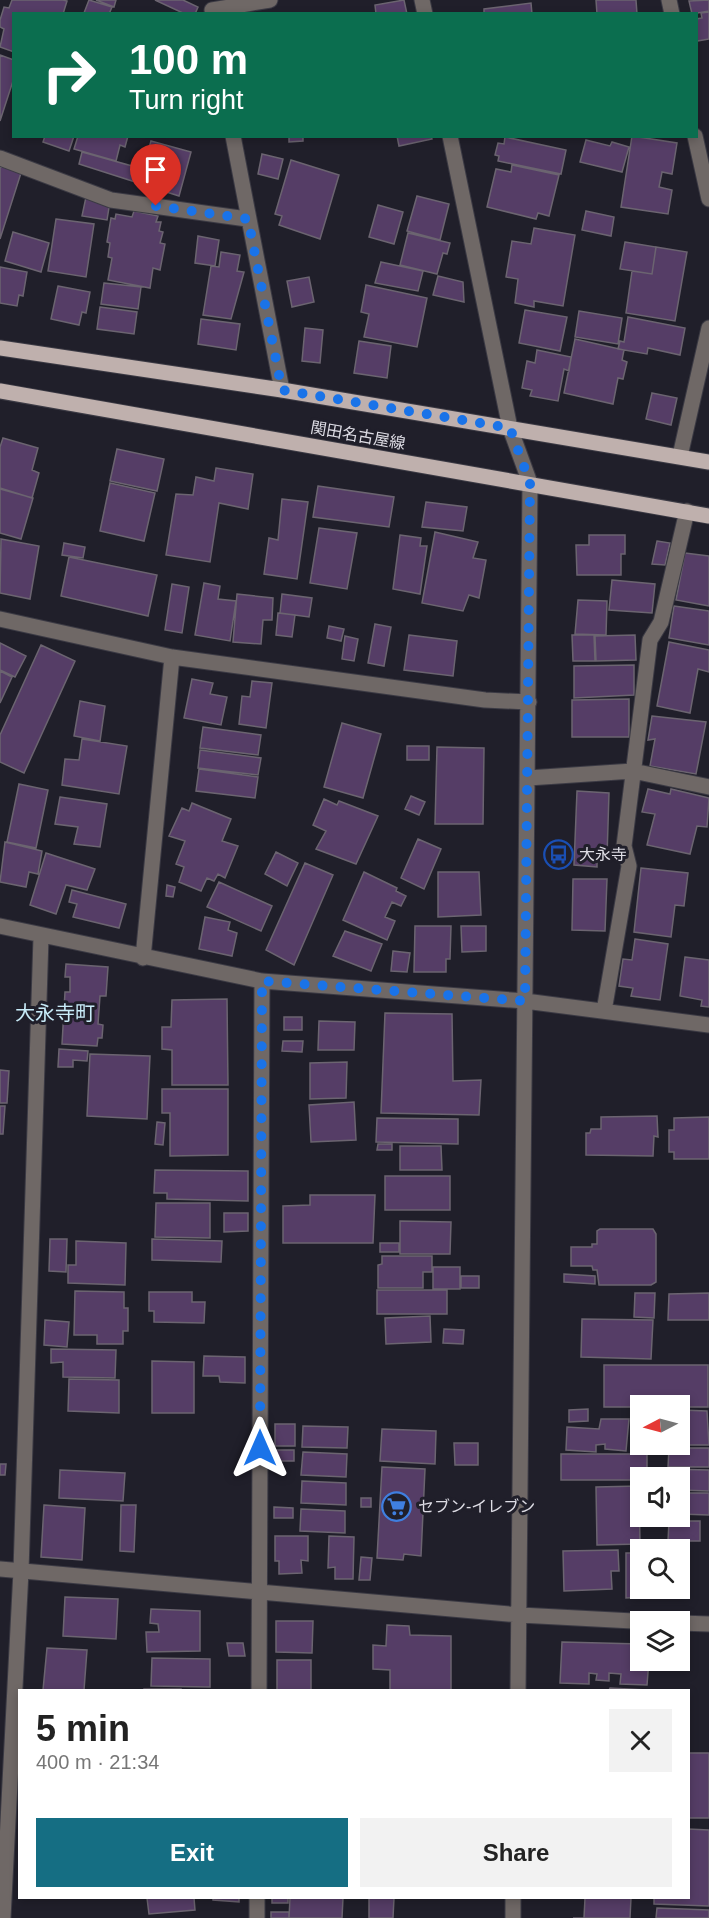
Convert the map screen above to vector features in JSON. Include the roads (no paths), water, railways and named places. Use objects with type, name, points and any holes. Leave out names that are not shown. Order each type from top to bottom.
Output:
[{"type":"main road","name":"関田名古屋線","points":[[0,348],[282,390],[709,462]]},
{"type":"main road","name":"関田名古屋線","points":[[0,391],[709,516]]},
{"type":"street","points":[[213,8],[270,0]]},
{"type":"street","points":[[233,138],[282,390]]},
{"type":"street","points":[[450,138],[510,428],[530,483],[518,1689]]},
{"type":"street","points":[[696,138],[709,199]]},
{"type":"street","points":[[0,158],[111,200],[248,219]]},
{"type":"street","points":[[680,456],[709,328]]},
{"type":"street","points":[[604,1011],[629,866],[624,846],[650,640],[661,622],[687,511]]},
{"type":"street","points":[[0,619],[172,657],[485,700],[529,702]]},
{"type":"street","points":[[143,958],[172,657]]},
{"type":"street","points":[[528,778],[633,771],[709,787]]},
{"type":"street","points":[[0,926],[41,937],[262,981],[525,1001],[709,1025]]},
{"type":"street","points":[[3,1918],[21,1571],[41,937]]},
{"type":"street","points":[[259,1689],[262,981]]},
{"type":"street","points":[[0,1569],[260,1590],[520,1615],[630,1621]]},
{"type":"street","points":[[690,1623],[709,1624]]},
{"type":"street","points":[[257,1899],[257,1918]]},
{"type":"street","points":[[513,1899],[513,1918]]},
{"type":"place","name":"大永寺","points":[[558,854]]},
{"type":"place","name":"セブン-イレブン","points":[[397,1506]]},
{"type":"district","name":"大永寺町","points":[[55,1013]]}]
